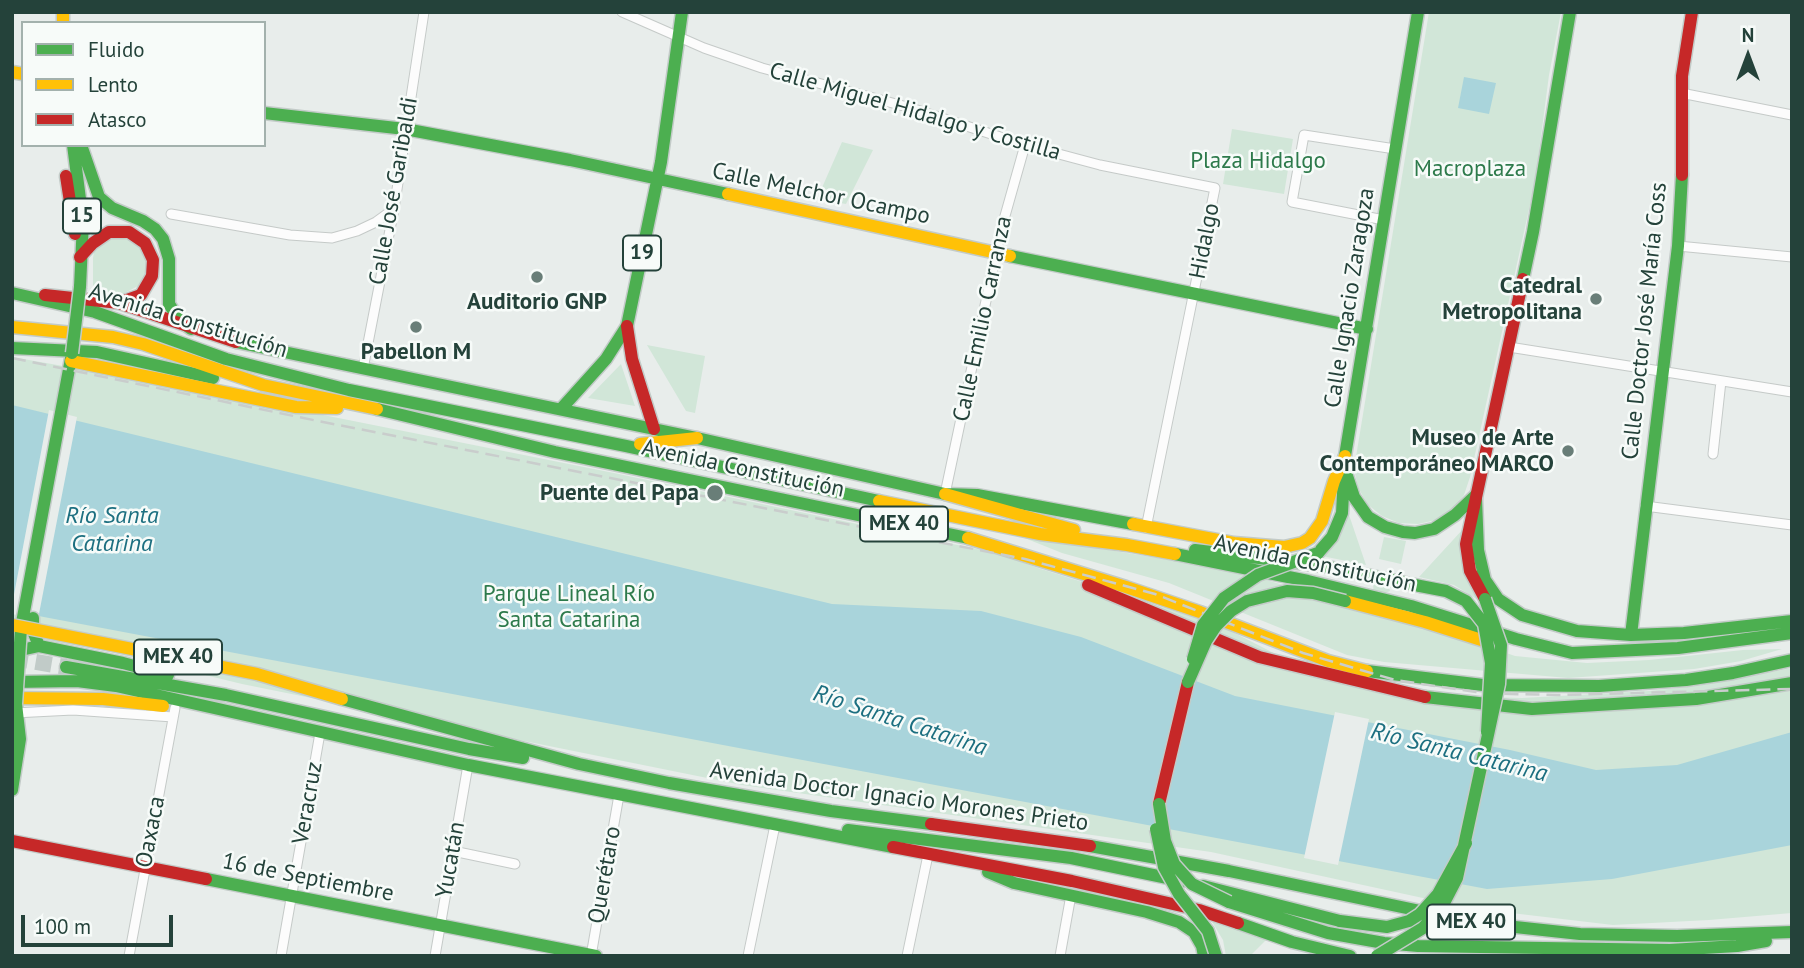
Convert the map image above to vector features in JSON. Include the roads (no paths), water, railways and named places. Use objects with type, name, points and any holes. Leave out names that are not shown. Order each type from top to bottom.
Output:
[{"type":"main road","name":"19","points":[[654,429],[632,359],[627,326],[657,180],[682,12]]},
{"type":"main road","name":"Calle Ignacio Zaragoza","points":[[1216,956],[1208,931],[1179,894],[1164,867],[1156,834],[1159,804],[1203,625],[1224,598],[1258,575],[1318,553],[1327,544],[1339,522],[1343,504],[1345,456],[1418,12]]},
{"type":"main road","points":[[1377,956],[1413,936],[1434,917],[1454,885],[1499,684],[1501,653],[1497,629],[1470,570],[1466,544],[1544,174],[1570,12]]},
{"type":"main road","name":"Calle Doctor José María Coss","points":[[1631,635],[1678,246],[1682,196],[1681,93],[1692,12]]},
{"type":"main road","name":"Calle Melchor Ocampo","points":[[266,113],[405,129],[570,160],[1194,295],[1367,329]]},
{"type":"main road","name":"15","points":[[62,147],[80,257]]},
{"type":"main road","name":"15","points":[[14,707],[17,627],[73,366],[80,288],[82,212],[73,147]]},
{"type":"main road","points":[[82,147],[99,197],[112,208],[143,221],[163,239],[169,258],[169,304],[180,321],[191,330]]},
{"type":"main road","points":[[80,257],[93,243],[109,232],[129,232],[145,243],[153,260],[152,276],[141,295],[119,303]]},
{"type":"main road","points":[[14,293],[93,298],[119,303],[191,330],[238,343],[697,438],[945,494],[1126,545],[1269,558],[1446,591],[1466,601],[1484,624],[1491,663],[1487,732]]},
{"type":"main road","name":"Avenida Constitución","points":[[14,293],[95,313],[226,359],[435,408],[626,446],[941,515],[1040,534],[1126,545],[1365,594],[1573,653],[1678,648],[1792,633]]},
{"type":"main road","name":"19","points":[[561,409],[606,359],[627,326]]},
{"type":"main road","name":"Avenida Constitución","points":[[12,327],[68,331],[143,344],[264,386],[555,452],[967,538],[1188,608],[1328,661],[1398,676],[1483,685],[1620,685],[1733,673],[1792,660]]},
{"type":"main road","points":[[12,348],[97,352],[225,382],[264,386]]},
{"type":"main road","points":[[39,646],[33,631],[33,621],[73,366],[89,366],[296,407],[364,407]]},
{"type":"main road","points":[[435,408],[555,452]]},
{"type":"main road","points":[[626,446],[697,438]]},
{"type":"main road","points":[[945,494],[977,495],[1234,543],[1273,547],[1302,543],[1318,530],[1345,456]]},
{"type":"main road","points":[[1344,470],[1354,497],[1363,510],[1377,523],[1397,531],[1415,533],[1434,529],[1477,496]]},
{"type":"main road","points":[[1477,496],[1480,567],[1498,599],[1522,615],[1577,631],[1631,635],[1684,633],[1792,621]]},
{"type":"main road","points":[[967,538],[1104,591],[1259,657],[1307,671],[1423,697],[1504,708],[1606,706],[1696,699],[1792,683]]},
{"type":"main road","points":[[1188,682],[1206,641],[1216,626],[1231,611],[1247,601],[1273,592],[1313,593],[1425,622],[1510,648],[1573,653]]},
{"type":"main road","name":"Avenida Doctor Ignacio Morones Prieto","points":[[17,627],[257,674],[579,764],[669,783],[831,811],[1093,846],[1266,878],[1417,911],[1521,929],[1580,934],[1677,936],[1792,933]]},
{"type":"main road","points":[[16,645],[39,646],[123,663],[204,685],[222,694]]},
{"type":"main road","name":"MEX 40","points":[[66,667],[222,694],[469,749],[579,764]]},
{"type":"main road","name":"Avenida Doctor Ignacio Morones Prieto","points":[[12,682],[77,681],[116,686],[468,765],[1072,881],[1199,910],[1292,942],[1350,956]]},
{"type":"main road","points":[[12,790],[20,739],[14,707],[103,699],[174,712],[197,705]]},
{"type":"main road","points":[[1159,804],[1165,841],[1174,864],[1192,884],[1229,902],[1328,933],[1418,946],[1671,950],[1737,946],[1792,933]]},
{"type":"main road","points":[[775,825],[868,832],[1101,863],[1340,921],[1387,927],[1409,921],[1420,914],[1438,894],[1465,843]]},
{"type":"main road","name":"16 de Septiembre","points":[[12,841],[593,955]]},
{"type":"main road","points":[[967,862],[1005,880],[1179,922],[1194,932],[1204,956]]},
{"type":"street","name":"Calle José Garibaldi","points":[[363,369],[394,209],[424,12]]},
{"type":"street","name":"Calle Miguel Hidalgo y Costilla","points":[[622,12],[678,38],[762,68],[911,108],[1025,145],[1100,165],[1215,188]]},
{"type":"street","points":[[1681,93],[1792,115]]},
{"type":"street","points":[[1384,219],[1292,202],[1304,135],[1395,149]]},
{"type":"street","name":"Calle Emilio Carranza","points":[[945,494],[996,253],[1025,145]]},
{"type":"street","name":"Hidalgo","points":[[1146,527],[1215,188]]},
{"type":"street","points":[[171,214],[290,235],[332,238],[357,231],[394,209]]},
{"type":"street","points":[[1678,246],[1792,257]]},
{"type":"street","points":[[1509,347],[1792,392]]},
{"type":"street","points":[[1713,454],[1721,381]]},
{"type":"street","points":[[1645,506],[1792,526]]},
{"type":"street","name":"Oaxaca","points":[[129,956],[174,712]]},
{"type":"street","name":"Veracruz","points":[[281,956],[320,733]]},
{"type":"street","name":"Yucatán","points":[[435,956],[468,765]]},
{"type":"street","name":"Querétaro","points":[[593,955],[620,795]]},
{"type":"street","points":[[748,956],[775,825]]},
{"type":"street","points":[[453,851],[515,864]]},
{"type":"street","points":[[907,956],[928,855]]},
{"type":"street","points":[[1060,956],[1071,895]]},
{"type":"water","points":[[1464,77],[1496,83],[1489,114],[1458,108]]},
{"type":"water","name":"Río Santa Catarina","points":[[12,405],[832,604],[981,611],[1081,637],[1235,696],[1510,750],[1596,770],[1677,765],[1792,732],[1792,845],[1612,879],[1487,889],[12,611]]},
{"type":"tunnel","points":[[12,658],[66,667]]},
{"type":"railway","points":[[12,358],[318,421],[1025,559],[1155,594],[1303,653],[1395,680],[1476,692],[1511,694],[1792,689]]},
{"type":"place","name":"Auditorio GNP","points":[[537,277]]},
{"type":"place","name":"Catedral Metropolitana","points":[[1596,299]]},
{"type":"place","name":"Pabellon M","points":[[416,327]]},
{"type":"place","name":"Museo de Arte Contemporáneo MARCO","points":[[1568,451]]},
{"type":"place","name":"Puente del Papa","points":[[715,493]]},
{"type":"park label","name":"Plaza Hidalgo","points":[[1258,161]]},
{"type":"park label","name":"Macroplaza","points":[[1470,169]]},
{"type":"park label","name":"Parque Lineal Río Santa Catarina","points":[[569,607]]}]
